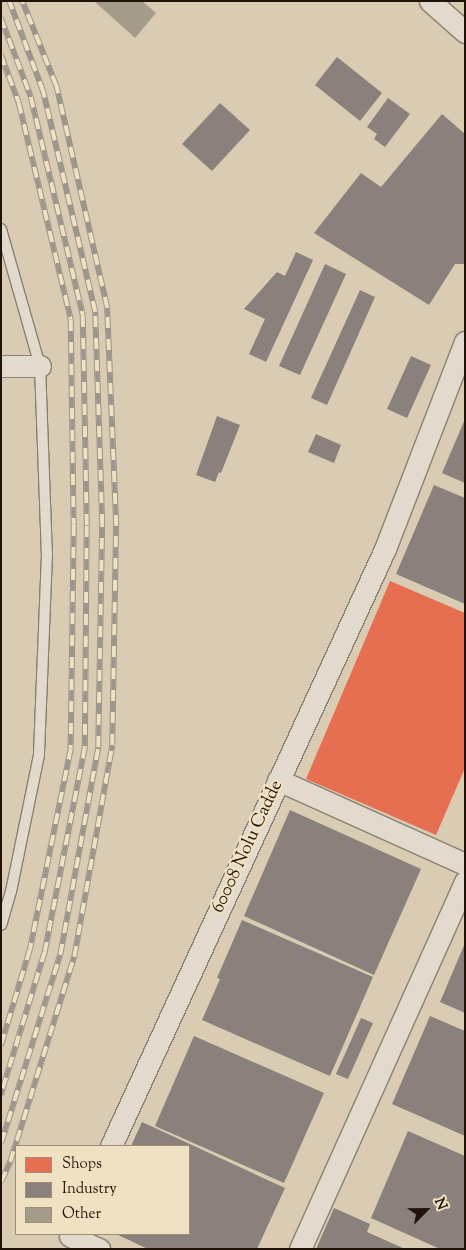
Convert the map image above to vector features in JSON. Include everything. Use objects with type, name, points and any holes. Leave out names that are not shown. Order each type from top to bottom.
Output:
[{"type":"street","points":[[430,1],[465,32]]},
{"type":"street","name":"60008 Nolu Cadde","points":[[111,1145],[385,549],[465,342]]},
{"type":"street","points":[[1,366],[40,366]]},
{"type":"street","points":[[278,780],[465,864]]},
{"type":"street","points":[[300,1249],[465,881]]},
{"type":"street","points":[[68,1239],[99,1249]]},
{"type":"lane","points":[[1,229],[40,366],[47,554],[39,754],[12,891],[1,925]]},
{"type":"building: Shops","points":[[390,581],[465,613],[465,768],[436,835],[306,779]]},
{"type":"building: Industry","points":[[337,57],[382,93],[360,121],[315,85]]},
{"type":"building: Industry","points":[[388,98],[410,114],[385,147],[374,139],[377,134],[367,127]]},
{"type":"building: Industry","points":[[220,103],[250,130],[212,171],[182,144]]},
{"type":"building: Industry","points":[[442,114],[465,134],[465,264],[455,264],[429,305],[314,233],[361,173],[381,187]]},
{"type":"building: Industry","points":[[296,252],[313,260],[266,362],[249,354],[265,319],[244,309],[277,272],[285,276]]},
{"type":"building: Industry","points":[[325,264],[346,274],[300,375],[279,366]]},
{"type":"building: Industry","points":[[360,290],[375,297],[327,405],[311,398]]},
{"type":"building: Industry","points":[[411,356],[431,365],[407,418],[387,409]]},
{"type":"building: Industry","points":[[217,416],[240,425],[221,473],[219,472],[215,482],[196,475]]},
{"type":"building: Industry","points":[[465,419],[465,483],[442,473]]},
{"type":"building: Industry","points":[[316,434],[341,445],[334,463],[308,452]]},
{"type":"building: Industry","points":[[434,485],[465,498],[465,604],[396,574]]},
{"type":"building: Industry","points":[[290,810],[421,869],[374,975],[244,916]]},
{"type":"building: Industry","points":[[242,920],[373,977],[330,1076],[202,1020],[220,979],[217,978]]},
{"type":"building: Industry","points":[[465,943],[465,1013],[440,1002]]},
{"type":"building: Industry","points":[[430,1016],[465,1031],[465,1136],[392,1104]]},
{"type":"building: Industry","points":[[361,1018],[373,1023],[348,1079],[336,1074]]},
{"type":"building: Industry","points":[[194,1036],[324,1093],[284,1183],[155,1126]]},
{"type":"building: Industry","points":[[142,1122],[285,1188],[257,1249],[148,1249],[118,1235],[190,1235],[190,1145],[131,1145]]},
{"type":"building: Industry","points":[[408,1131],[465,1156],[465,1249],[440,1249],[371,1218]]},
{"type":"building: Industry","points":[[334,1208],[370,1224],[367,1232],[405,1249],[316,1249]]},
{"type":"building: Other","points":[[94,1],[142,1],[156,13],[135,38]]},
{"type":"railway","points":[[1,1143],[60,955],[98,747],[102,525],[95,312],[43,92],[9,1]]},
{"type":"railway","points":[[15,1145],[74,957],[112,745],[116,526],[107,308],[56,86],[22,1]]},
{"type":"railway","points":[[1,18],[31,97],[83,316],[87,526],[85,748],[45,952],[1,1095]]},
{"type":"railway","points":[[1,55],[19,103],[71,320],[74,525],[71,749],[30,950],[1,1046]]},
{"type":"railway","points":[[1,1182],[15,1146]]}]
